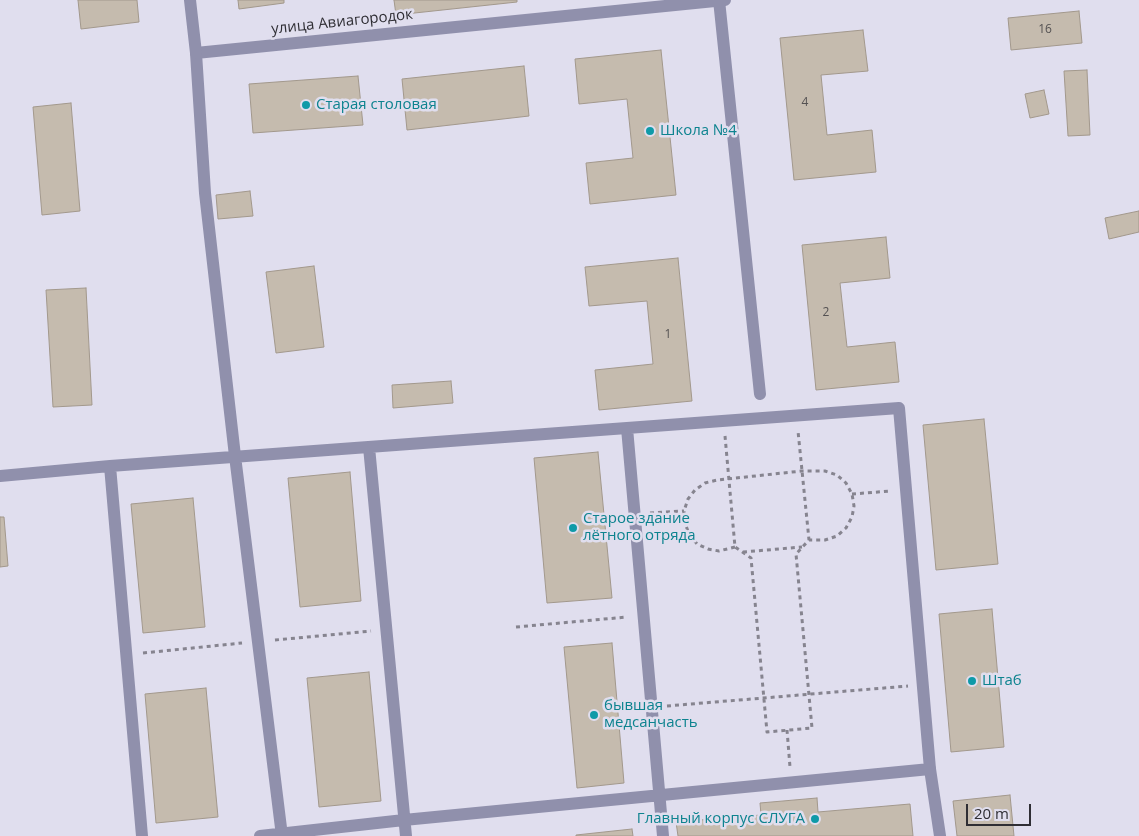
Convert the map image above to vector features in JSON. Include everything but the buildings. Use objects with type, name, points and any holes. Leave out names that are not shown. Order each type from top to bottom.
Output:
[{"type":"street","points":[[190,0],[196,53],[206,193],[235,456],[281,835]]},
{"type":"street","points":[[719,0],[760,394]]},
{"type":"street","name":"улица Авиагородок","points":[[196,53],[725,0]]},
{"type":"street","points":[[0,476],[235,456],[899,408],[930,769],[940,836]]},
{"type":"street","points":[[627,428],[662,836]]},
{"type":"street","points":[[369,446],[406,836]]},
{"type":"street","points":[[110,466],[142,836]]},
{"type":"street","points":[[260,836],[404,820],[930,769]]},
{"type":"path","points":[[723,421],[735,547],[751,558],[767,732],[812,728],[796,554],[809,540],[796,415]]},
{"type":"path","points":[[735,547],[720,551],[708,550],[697,544],[689,534],[684,523],[684,511],[688,499],[695,490],[705,483],[729,479],[802,471],[825,471],[836,475],[846,483],[852,494],[854,506],[852,517],[846,528],[837,536],[825,540],[809,540]]},
{"type":"path","points":[[852,494],[906,490]]},
{"type":"path","points":[[635,514],[684,511]]},
{"type":"path","points":[[742,552],[802,548]]},
{"type":"path","points":[[516,628],[644,616]]},
{"type":"path","points":[[652,708],[923,685]]},
{"type":"path","points":[[787,730],[791,782]]},
{"type":"place","name":"Старая столовая","points":[[306,105]]},
{"type":"place","name":"Школа №4","points":[[650,131]]},
{"type":"place","name":"Старое здание лётного отряда","points":[[573,528]]},
{"type":"place","name":"Штаб","points":[[972,681]]},
{"type":"place","name":"бывшая медсанчасть","points":[[594,715]]},
{"type":"place","name":"Главный корпус СЛУГА","points":[[815,819]]}]
